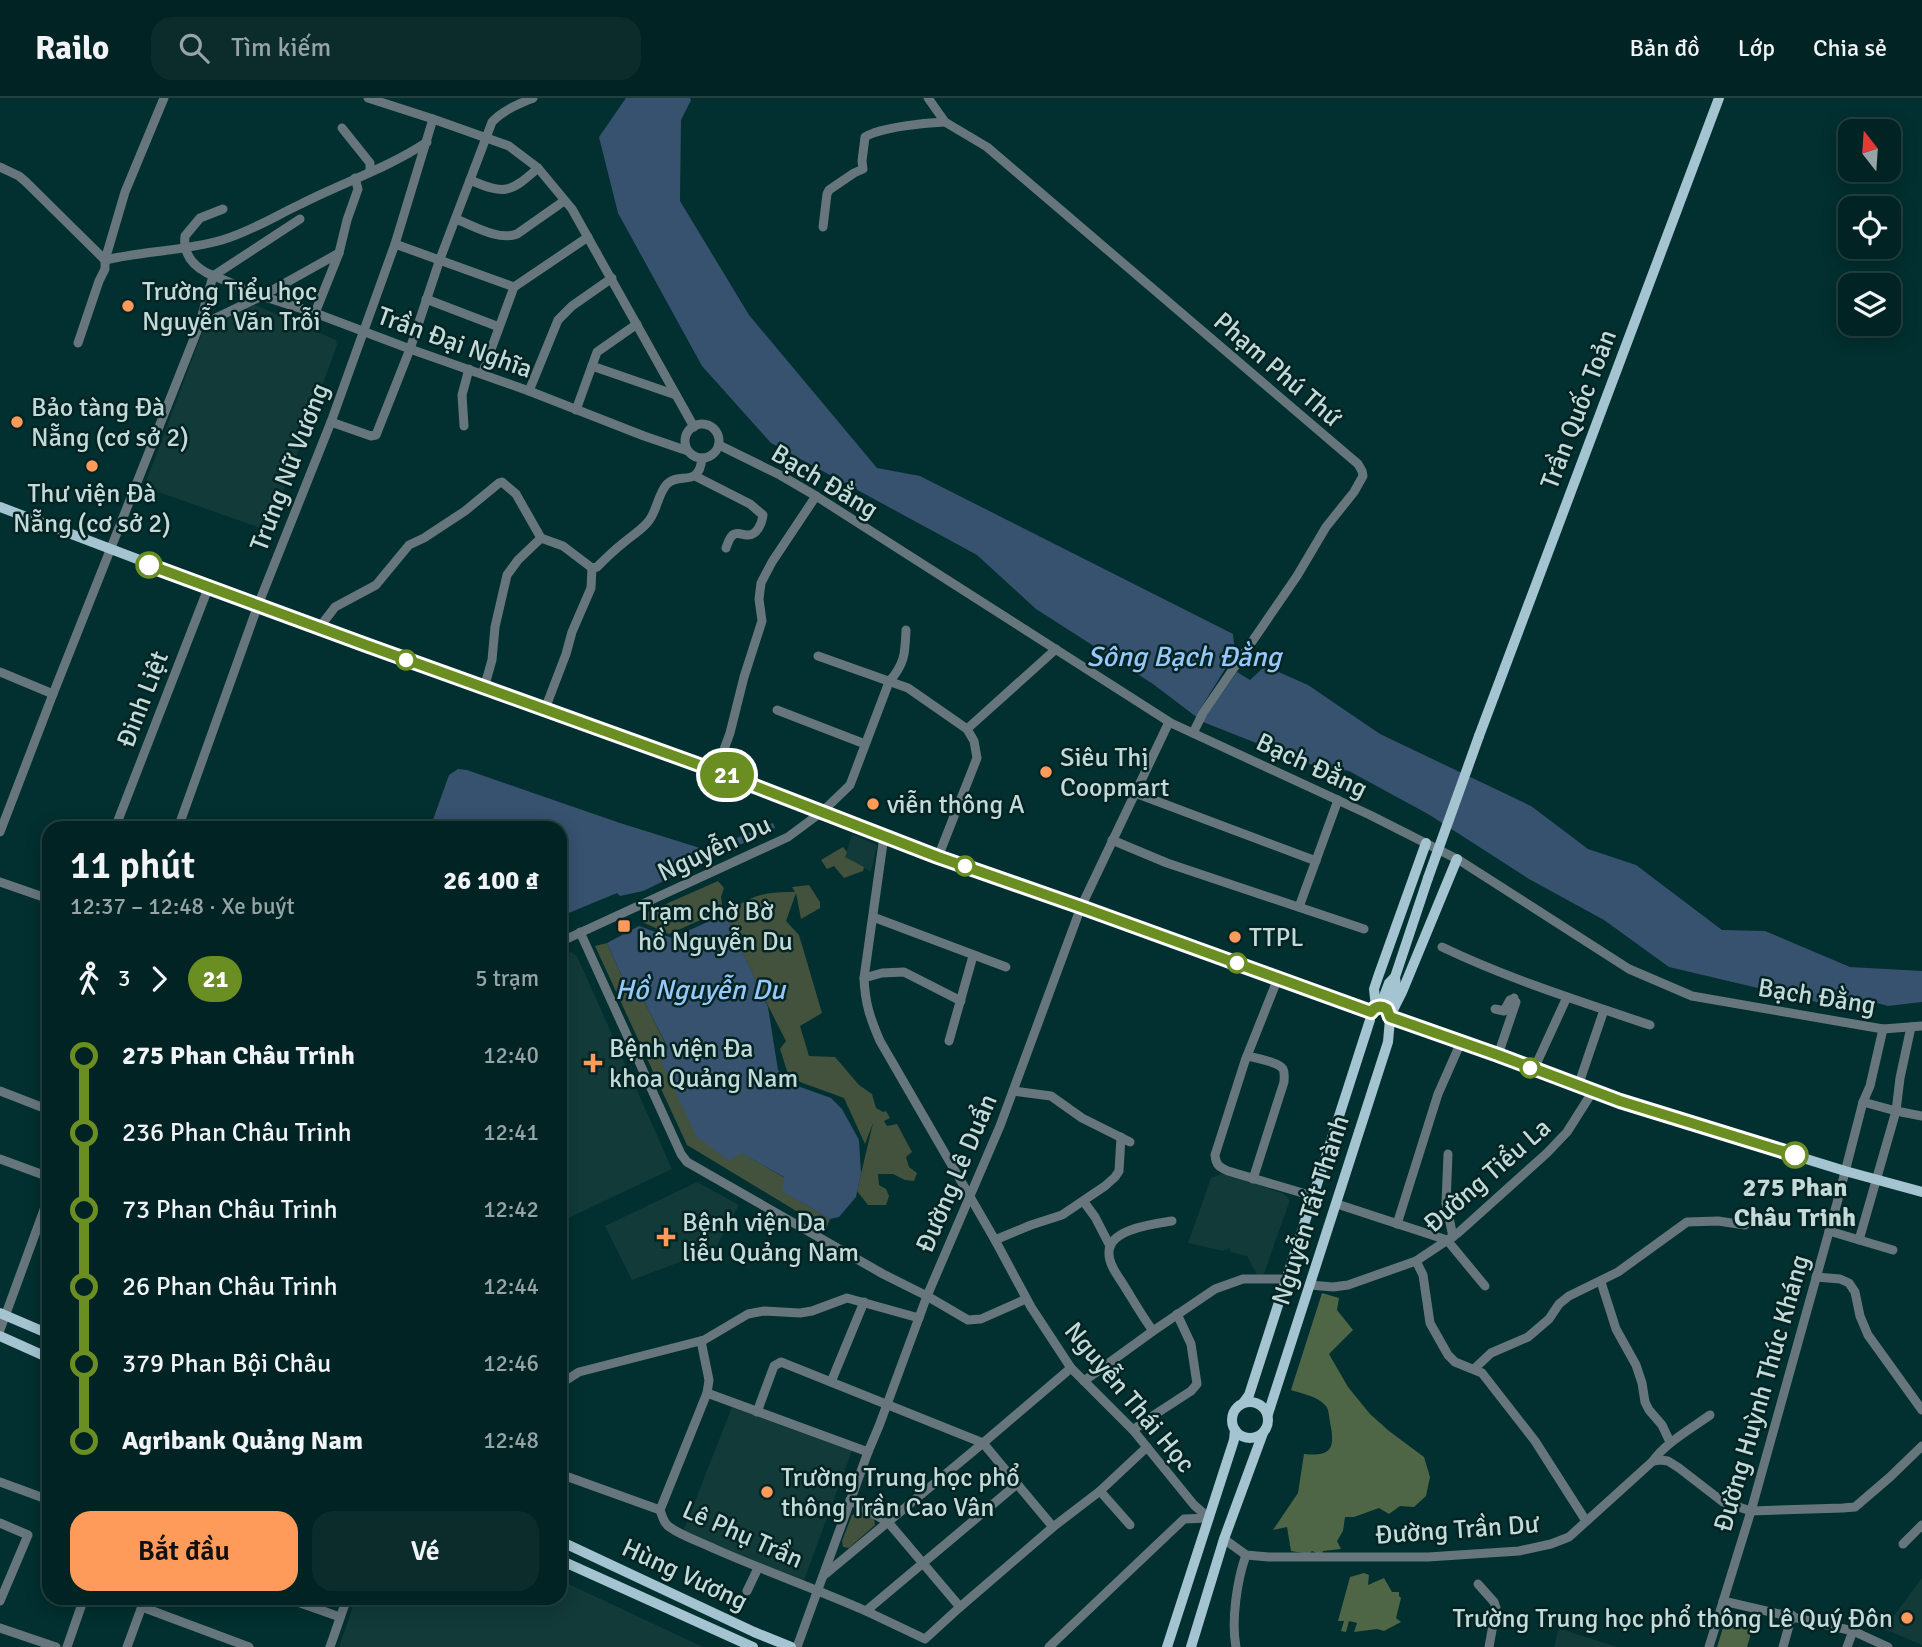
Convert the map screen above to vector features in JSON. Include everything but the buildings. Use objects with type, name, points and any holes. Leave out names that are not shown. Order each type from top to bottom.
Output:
[{"type":"main road","name":"Trần Quốc Toản","points":[[1382,1013],[1396,985],[1395,977],[1428,878],[1479,736],[1718,98]]},
{"type":"main road","points":[[0,507],[319,628],[716,771],[938,857],[1382,1013],[1620,1101],[1845,1171],[1922,1192]]},
{"type":"main road","points":[[1382,1013],[1374,989],[1426,843]]},
{"type":"main road","points":[[1382,1013],[1394,1008],[1402,992],[1457,859]]},
{"type":"main road","name":"Nguyễn Tất Thành","points":[[1244,1402],[1313,1196],[1382,1013]]},
{"type":"main road","name":"Nguyễn Tất Thành","points":[[1268,1414],[1388,1042],[1382,1013]]},
{"type":"main road","points":[[3,1314],[42,1331]]},
{"type":"main road","points":[[0,1336],[42,1355]]},
{"type":"main road","points":[[1191,1647],[1224,1539],[1268,1423],[1268,1414],[1258,1403],[1244,1402],[1236,1407],[1231,1420],[1241,1436],[1249,1438],[1263,1433]]},
{"type":"main road","points":[[1167,1647],[1235,1430]]},
{"type":"main road","name":"Hùng Vương","points":[[567,1544],[791,1647]]},
{"type":"main road","name":"Hùng Vương","points":[[567,1563],[753,1647]]},
{"type":"street","points":[[78,343],[105,269],[125,192],[164,98]]},
{"type":"street","points":[[368,98],[509,146],[538,168],[572,209],[694,427]]},
{"type":"street","points":[[331,422],[371,436],[376,435],[492,122],[533,98]]},
{"type":"street","name":"Phạm Phú Thứ","points":[[928,98],[945,122],[987,147],[1363,471],[1354,492],[1325,527],[1297,576],[1193,733]]},
{"type":"street","name":"Trưng Nữ Vương","points":[[181,821],[258,605],[331,422],[395,244],[433,119]]},
{"type":"street","points":[[822,227],[829,190],[863,169],[865,137],[871,133],[945,122]]},
{"type":"street","points":[[342,128],[370,163],[370,171]]},
{"type":"street","points":[[106,260],[138,253],[184,249],[238,235],[405,156],[426,142]]},
{"type":"street","points":[[0,167],[26,182],[106,260]]},
{"type":"street","points":[[470,180],[488,188],[506,190],[519,185],[538,168]]},
{"type":"street","points":[[314,313],[339,253],[358,189],[355,178]]},
{"type":"street","points":[[456,219],[500,236],[510,237],[564,201]]},
{"type":"street","points":[[210,274],[194,263],[184,249],[185,236],[195,222],[222,209]]},
{"type":"street","points":[[0,832],[52,694],[199,326],[210,274],[300,219]]},
{"type":"street","points":[[482,374],[514,287],[588,237]]},
{"type":"street","points":[[395,244],[514,287]]},
{"type":"street","points":[[199,326],[262,296],[339,253]]},
{"type":"street","name":"Trần Đại Nghĩa","points":[[210,274],[262,296],[469,369],[688,451]]},
{"type":"street","points":[[529,391],[558,320],[572,306],[612,278]]},
{"type":"street","points":[[426,299],[499,327]]},
{"type":"street","points":[[576,410],[597,352],[637,324]]},
{"type":"street","points":[[592,366],[676,395]]},
{"type":"street","points":[[464,426],[462,395],[469,369]]},
{"type":"street","points":[[705,425],[715,430],[719,445],[713,454],[702,458],[688,451],[685,440],[694,427],[705,425]]},
{"type":"street","name":"Bạch Đằng","points":[[719,445],[816,496],[1169,722],[1338,800],[1457,859],[1629,969],[1692,996],[1883,1029],[1922,1026]]},
{"type":"street","points":[[695,477],[701,467],[702,458]]},
{"type":"street","points":[[592,568],[650,521],[669,482],[695,477],[750,504],[763,515],[753,535],[733,534],[726,548]]},
{"type":"street","points":[[319,628],[335,607],[376,585],[409,545],[464,511],[502,482],[516,494],[541,538],[563,546],[592,568]]},
{"type":"street","points":[[716,771],[730,733],[762,621],[759,599],[761,583],[816,496]]},
{"type":"street","points":[[484,688],[492,660],[495,627],[507,575],[541,538]]},
{"type":"street","points":[[545,709],[591,587],[592,568]]},
{"type":"street","name":"Đinh Liệt","points":[[118,821],[209,586]]},
{"type":"street","name":"Nguyễn Du","points":[[567,938],[789,837],[823,811],[850,785],[889,682],[905,658],[906,630]]},
{"type":"street","points":[[967,729],[1056,649]]},
{"type":"street","points":[[818,656],[908,688],[967,729],[974,741],[977,758],[938,857]]},
{"type":"street","points":[[0,672],[52,694]]},
{"type":"street","points":[[777,710],[865,744]]},
{"type":"street","name":"Đường Lê Duẩn","points":[[797,1647],[919,1318],[1013,1091],[1081,907],[1169,722]]},
{"type":"street","points":[[1135,793],[1316,861]]},
{"type":"street","points":[[1299,907],[1338,800]]},
{"type":"street","name":"Nguyễn Thái Học","points":[[884,836],[864,978],[864,999],[869,1018],[1026,1299],[1071,1368],[1133,1430],[1194,1505],[1209,1518]]},
{"type":"street","points":[[1112,840],[1167,863],[1364,929]]},
{"type":"street","points":[[0,882],[42,897]]},
{"type":"street","points":[[873,917],[1006,967]]},
{"type":"street","points":[[580,932],[687,1162],[968,1320],[981,1319],[1026,1299]]},
{"type":"street","points":[[1442,947],[1531,985],[1650,1025]]},
{"type":"street","points":[[949,1041],[972,956]]},
{"type":"street","points":[[864,978],[882,973],[904,972],[961,1001]]},
{"type":"street","points":[[1279,978],[1247,1056],[1215,1162],[1219,1167],[1253,1179],[1313,1196]]},
{"type":"street","points":[[1534,1069],[1567,997]]},
{"type":"street","points":[[1495,1009],[1504,1012],[1510,1000],[1513,998],[1516,1002],[1498,1055]]},
{"type":"street","points":[[1578,1086],[1604,1010]]},
{"type":"street","points":[[1859,1240],[1896,1111],[1911,1027]]},
{"type":"street","name":"Đường Huỳnh Thúc Kháng","points":[[1709,1647],[1751,1511],[1863,1102],[1870,1086],[1883,1029]]},
{"type":"street","points":[[1397,1224],[1438,1094],[1461,1042]]},
{"type":"street","points":[[1247,1056],[1278,1065],[1285,1073],[1253,1179]]},
{"type":"street","points":[[0,1091],[42,1107]]},
{"type":"street","points":[[995,1240],[1031,1225],[1055,1219],[1084,1202],[1118,1174],[1126,1139],[1082,1118],[1051,1096],[1013,1091]]},
{"type":"street","name":"Đường Tiểu La","points":[[1310,1285],[1348,1285],[1416,1261],[1450,1238],[1547,1153],[1571,1127],[1593,1091]]},
{"type":"street","points":[[1863,1102],[1922,1116]]},
{"type":"street","points":[[1448,1154],[1446,1203],[1450,1238],[1485,1286]]},
{"type":"street","points":[[0,1159],[42,1174]]},
{"type":"street","points":[[1084,1202],[1110,1246],[1109,1259],[1115,1271],[1153,1331]]},
{"type":"street","points":[[1336,1204],[1450,1238]]},
{"type":"street","points":[[0,1330],[3,1314],[42,1214]]},
{"type":"street","points":[[1110,1246],[1126,1231],[1172,1221]]},
{"type":"street","points":[[1474,1369],[1491,1353],[1528,1337],[1549,1319],[1559,1304],[1569,1296],[1618,1272],[1687,1223],[1718,1221],[1745,1225]]},
{"type":"street","points":[[1829,1231],[1893,1250]]},
{"type":"street","points":[[1416,1261],[1423,1275],[1431,1325],[1455,1362],[1482,1373],[1535,1441],[1586,1521]]},
{"type":"street","points":[[1816,1277],[1840,1279],[1849,1283],[1868,1335],[1922,1410]]},
{"type":"street","points":[[1084,1381],[1215,1289],[1243,1279],[1286,1279]]},
{"type":"street","points":[[1601,1282],[1616,1329],[1636,1364],[1645,1402],[1662,1425],[1670,1442]]},
{"type":"street","points":[[567,1380],[579,1372],[711,1338],[748,1314],[764,1311],[800,1313],[847,1298],[919,1318]]},
{"type":"street","points":[[831,1382],[864,1303]]},
{"type":"street","points":[[1133,1430],[1191,1391],[1197,1384],[1191,1344],[1177,1314]]},
{"type":"street","points":[[567,1477],[660,1510],[707,1393],[709,1380],[701,1341]]},
{"type":"street","points":[[757,1412],[774,1366],[781,1362],[983,1443],[1053,1527]]},
{"type":"street","points":[[822,1577],[1071,1368]]},
{"type":"street","points":[[707,1393],[868,1452]]},
{"type":"street","name":"Đường Trần Dư","points":[[1246,1555],[1428,1557],[1519,1552],[1551,1544],[1569,1537],[1653,1461],[1670,1442],[1710,1415]]},
{"type":"street","points":[[1653,1461],[1668,1461],[1723,1502],[1751,1511],[1855,1507],[1922,1446]]},
{"type":"street","points":[[929,1647],[935,1632],[960,1607],[1053,1527],[1100,1491],[1147,1447]]},
{"type":"street","points":[[1,1484],[42,1498]]},
{"type":"street","points":[[866,1611],[1017,1484]]},
{"type":"street","points":[[1100,1491],[1129,1525]]},
{"type":"street","points":[[850,1500],[888,1522],[960,1607]]},
{"type":"street","name":"Lê Phụ Trần","points":[[660,1510],[669,1528],[758,1568],[817,1589],[925,1639],[935,1632]]},
{"type":"street","points":[[1049,1647],[1184,1520],[1209,1518]]},
{"type":"street","points":[[0,1523],[29,1535],[4,1578],[0,1601]]},
{"type":"street","points":[[1903,1544],[1922,1525]]},
{"type":"street","points":[[1224,1539],[1246,1555],[1240,1575],[1235,1616],[1236,1647]]},
{"type":"street","points":[[747,1591],[758,1568]]},
{"type":"street","points":[[1478,1584],[1496,1608],[1489,1647]]},
{"type":"street","points":[[1723,1601],[1853,1631],[1888,1647]]},
{"type":"street","points":[[67,1647],[82,1605]]},
{"type":"street","points":[[127,1647],[143,1605]]},
{"type":"street","points":[[149,1605],[249,1647]]},
{"type":"street","points":[[306,1605],[340,1617]]},
{"type":"street","points":[[330,1647],[344,1605]]},
{"type":"street","points":[[1783,1647],[1792,1615]]},
{"type":"street","points":[[0,1628],[56,1647]]},
{"type":"street","points":[[1847,1647],[1853,1631]]},
{"type":"shaded area","points":[[253,304],[336,340],[337,345],[269,531],[144,487],[202,333]]},
{"type":"shaded area","points":[[852,834],[877,845],[871,872],[845,857]]},
{"type":"shaded area","points":[[843,847],[847,852],[845,857],[864,867],[863,871],[844,878],[834,866],[827,869],[821,860]]},
{"type":"shaded area","points":[[718,881],[724,888],[721,897],[723,910],[669,934],[642,922],[641,915]]},
{"type":"shaded area","points":[[809,885],[820,902],[820,908],[801,919],[796,893],[786,921],[799,935],[822,1013],[800,1026],[809,1056],[835,1057],[859,1085],[872,1094],[876,1108],[886,1111],[890,1118],[884,1121],[887,1126],[897,1124],[912,1152],[906,1157],[909,1167],[917,1173],[914,1181],[893,1174],[878,1174],[879,1185],[886,1189],[889,1196],[886,1205],[868,1205],[857,1191],[873,1123],[865,1144],[844,1098],[800,1082],[788,1074],[780,1049],[786,1041],[725,914],[758,896],[774,892],[795,892],[792,887]]},
{"type":"shaded area","points":[[607,943],[633,1001],[644,1001],[668,1049],[740,1152],[785,1178],[783,1191],[830,1219],[826,1229],[687,1145],[595,946]]},
{"type":"shaded area","name":"Bệnh viện Đa khoa Quảng Nam","points":[[571,952],[577,956],[672,1169],[567,1219],[567,954]]},
{"type":"shaded area","points":[[1225,1173],[1284,1194],[1290,1200],[1262,1279],[1247,1256],[1231,1252],[1229,1248],[1223,1251],[1188,1243],[1211,1178]]},
{"type":"shaded area","name":"Bệnh viện Da liễu Quảng Nam","points":[[697,1182],[739,1205],[715,1249],[632,1280],[605,1226]]},
{"type":"shaded area","points":[[1322,1293],[1339,1298],[1337,1310],[1353,1330],[1329,1354],[1348,1387],[1370,1414],[1424,1457],[1430,1477],[1426,1496],[1414,1507],[1400,1506],[1389,1514],[1379,1508],[1354,1517],[1345,1517],[1343,1531],[1337,1541],[1341,1549],[1323,1551],[1321,1555],[1312,1551],[1309,1554],[1291,1551],[1287,1527],[1273,1530],[1298,1493],[1304,1454],[1321,1454],[1332,1444],[1326,1406],[1314,1398],[1291,1390]]},
{"type":"shaded area","name":"Trường Trung học phổ thông Trần Cao Vân","points":[[732,1407],[852,1451],[804,1580],[682,1534]]},
{"type":"shaded area","points":[[860,1511],[874,1518],[875,1525],[849,1548],[843,1547],[842,1541],[852,1515]]},
{"type":"shaded area","points":[[1364,1573],[1369,1575],[1368,1585],[1384,1578],[1392,1592],[1399,1592],[1401,1598],[1396,1618],[1401,1622],[1384,1631],[1377,1629],[1354,1632],[1357,1623],[1349,1621],[1346,1632],[1341,1631],[1344,1621],[1338,1621],[1350,1577]]},
{"type":"shaded area","name":"Trường Trung học phổ thông Lê Quý Đôn","points":[[1922,1578],[1922,1645],[1884,1629]]},
{"type":"shaded area","points":[[567,1583],[703,1647],[339,1647],[354,1605],[567,1605]]},
{"type":"shaded area","points":[[1728,1612],[1755,1620],[1747,1647],[1717,1647]]},
{"type":"shaded area","points":[[1559,1628],[1579,1635],[1618,1647],[1554,1647]]},
{"type":"water","name":"Sông Bạch Đằng","points":[[626,98],[690,98],[681,120],[680,201],[749,315],[877,468],[920,476],[1233,634],[1235,653],[1199,711],[1206,716],[1237,672],[1250,680],[1265,666],[1308,685],[1380,734],[1531,806],[1588,849],[1636,865],[1722,930],[1765,931],[1850,967],[1922,971],[1922,1002],[1888,1006],[1854,997],[1825,1004],[1669,967],[1604,920],[1529,879],[1428,814],[1349,771],[1309,764],[1203,722],[1153,684],[1036,609],[977,555],[771,443],[702,366],[618,213],[599,137]]},
{"type":"water","name":"Hồ Nguyễn Du","points":[[458,769],[467,770],[700,848],[703,852],[773,823],[775,828],[643,891],[620,896],[617,893],[567,914],[567,821],[433,821],[449,775]]},
{"type":"water","name":"Hồ Nguyễn Du","points":[[725,914],[768,1007],[778,1070],[792,1084],[831,1098],[842,1109],[859,1140],[861,1173],[856,1197],[839,1217],[830,1219],[782,1191],[784,1177],[741,1153],[729,1161],[696,1136],[660,1059],[668,1048],[644,1001],[633,1001],[607,943],[639,926],[672,938]]},
{"type":"bus line","name":"21","points":[[149,565],[716,771],[990,876],[1371,1012],[1381,1006],[1387,1009],[1390,1017],[1410,1025],[1620,1101],[1795,1155]]},
{"type":"place","name":"Trường Tiểu học Nguyễn Văn Trỗi","points":[[128,306]]},
{"type":"place","name":"Bảo tàng Đà Nẵng (cơ sở 2)","points":[[17,422]]},
{"type":"place","name":"Thư viện Đà Nẵng (cơ sở 2)","points":[[92,466]]},
{"type":"place","name":"Siêu Thị Coopmart","points":[[1046,772]]},
{"type":"place","name":"viễn thông A","points":[[873,804]]},
{"type":"place","name":"Trạm chờ Bờ hồ Nguyễn Du","points":[[624,926]]},
{"type":"place","name":"TTPL","points":[[1235,937]]},
{"type":"place","name":"Bệnh viện Đa khoa Quảng Nam","points":[[593,1063]]},
{"type":"place","name":"275 Phan Châu Trinh","points":[[1795,1155]]},
{"type":"place","name":"Bệnh viện Da liễu Quảng Nam","points":[[666,1237]]},
{"type":"place","name":"Trường Trung học phổ thông Trần Cao Vân","points":[[767,1492]]},
{"type":"place","name":"Trường Trung học phổ thông Lê Quý Đôn","points":[[1907,1618]]}]
